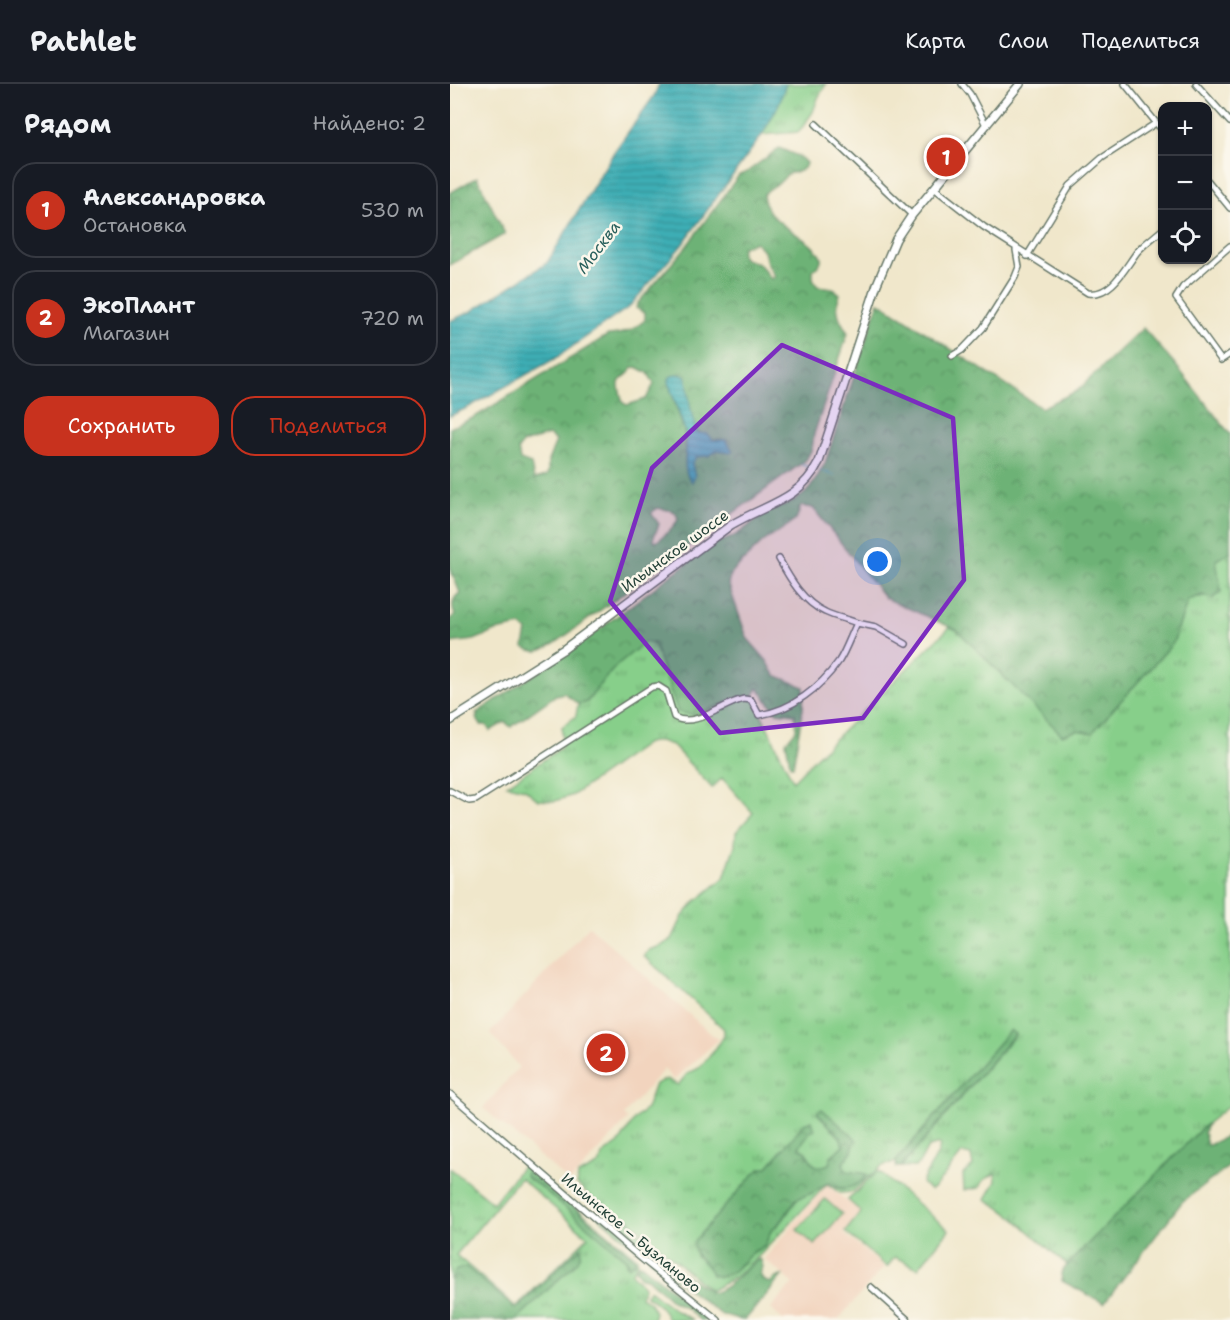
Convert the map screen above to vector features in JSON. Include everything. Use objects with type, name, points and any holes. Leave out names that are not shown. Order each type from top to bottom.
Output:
[{"type":"main road","name":"Ильинское шоссе","points":[[450,721],[564,649],[731,525],[748,514],[792,495],[807,482],[819,462],[891,249],[912,214],[1020,84]]},
{"type":"street","points":[[962,84],[970,94],[986,125]]},
{"type":"street","points":[[1125,84],[1158,125]]},
{"type":"street","points":[[1196,84],[1230,122]]},
{"type":"street","points":[[816,123],[912,214]]},
{"type":"street","points":[[1027,256],[1070,186],[1102,158],[1156,123]]},
{"type":"street","points":[[934,188],[984,227],[1027,256],[1095,295],[1110,287],[1139,250],[1158,233]]},
{"type":"street","points":[[1212,191],[1230,208]]},
{"type":"street","points":[[1230,246],[1183,287],[1176,298],[1221,360],[1230,354]]},
{"type":"street","points":[[952,356],[962,350],[983,328],[1016,277],[1019,256],[1015,248]]},
{"type":"street","points":[[779,559],[791,581],[807,600],[824,612],[876,627],[906,644]]},
{"type":"street","points":[[450,791],[469,801],[476,800],[652,687],[658,686],[666,692],[674,717],[686,720],[700,717],[744,699],[751,700],[759,715],[773,713],[813,690],[839,660],[857,623]]},
{"type":"street","name":"Ильинское – Бузланово","points":[[450,1094],[529,1164],[718,1320]]},
{"type":"street","points":[[871,1287],[908,1320]]},
{"type":"highlighted area","points":[[782,345],[953,418],[964,580],[863,718],[720,733],[610,601],[652,468]]},
{"type":"shaded area","points":[[589,926],[718,1040],[674,1080],[664,1069],[624,1115],[628,1119],[570,1182],[483,1108],[519,1067],[490,1033]]},
{"type":"shaded area","points":[[827,1185],[860,1212],[843,1233],[884,1267],[838,1320],[783,1320],[771,1309],[793,1283],[764,1259]]},
{"type":"green space","points":[[786,84],[826,84],[813,112],[799,132],[762,135],[778,106]]},
{"type":"green space","points":[[779,148],[800,157],[806,163],[802,170],[787,174],[782,181],[763,195],[772,215],[807,242],[822,258],[813,270],[813,278],[817,286],[833,288],[840,294],[837,305],[838,314],[848,333],[814,434],[812,449],[806,460],[554,644],[539,651],[532,651],[524,647],[527,631],[521,626],[496,631],[474,640],[450,643],[450,619],[455,615],[453,603],[455,597],[460,593],[450,568],[450,428],[475,417],[608,335],[628,331],[645,320],[645,313],[636,308],[638,303],[686,247],[739,175],[747,172]],"holes":[[[755,242],[764,251],[767,263],[775,277],[771,279],[759,264],[743,258],[742,247]],[[637,367],[648,373],[654,384],[646,399],[627,405],[623,403],[619,383],[632,368]],[[681,374],[687,380],[696,431],[713,440],[722,439],[726,452],[718,450],[708,456],[701,455],[693,459],[692,468],[695,476],[686,467],[684,431],[668,382],[670,377]],[[549,435],[556,441],[548,461],[546,476],[534,479],[531,464],[520,460],[518,449],[523,443]],[[658,508],[673,511],[677,515],[678,519],[675,524],[656,542],[653,539],[659,524],[651,513]]]},
{"type":"green space","points":[[477,177],[505,234],[450,265],[450,193]]},
{"type":"green space","points":[[879,302],[1041,408],[1077,391],[1143,328],[1230,434],[1230,552],[1216,560],[1221,592],[1212,599],[1202,595],[1188,600],[1173,643],[1092,733],[1077,730],[1062,735],[957,630],[885,598],[813,508],[801,506],[796,520],[763,542],[732,572],[728,583],[747,638],[767,661],[775,675],[804,687],[803,709],[793,766],[790,765],[786,742],[796,730],[795,714],[776,712],[758,688],[753,697],[744,696],[694,715],[678,712],[654,644],[645,642],[618,664],[587,702],[578,704],[564,693],[556,695],[511,727],[505,722],[490,731],[486,725],[481,725],[476,718],[478,715],[476,713],[569,652],[714,543],[734,536],[764,514],[792,502],[809,489],[825,463]]},
{"type":"green space","points":[[1230,552],[1230,1105],[1204,1126],[1067,1265],[1012,1216],[986,1199],[996,1181],[995,1173],[984,1180],[979,1188],[964,1190],[963,1174],[973,1166],[971,1155],[962,1153],[935,1187],[930,1190],[922,1183],[938,1154],[940,1144],[928,1147],[915,1167],[901,1167],[1015,1035],[1010,1030],[896,1161],[882,1166],[852,1192],[840,1193],[827,1184],[760,1255],[735,1277],[710,1291],[627,1218],[616,1220],[577,1184],[578,1175],[600,1163],[602,1155],[620,1142],[634,1120],[646,1109],[655,1084],[667,1079],[678,1085],[687,1074],[699,1068],[724,1036],[724,1029],[644,956],[649,950],[672,939],[683,916],[696,901],[724,878],[735,845],[736,832],[753,813],[722,778],[712,788],[672,745],[660,741],[647,743],[573,795],[555,801],[538,800],[525,789],[507,785],[561,748],[562,727],[576,716],[578,704],[587,702],[618,664],[645,642],[654,644],[694,715],[744,695],[753,697],[793,781],[950,627],[957,630],[1077,730],[1092,732],[1173,643],[1188,600],[1221,592],[1216,560]],"holes":[[[822,1109],[834,1121],[852,1151],[843,1163],[846,1171],[863,1180],[845,1189],[827,1183],[797,1199],[783,1220],[771,1231],[765,1245],[751,1254],[734,1271],[712,1275],[710,1267],[696,1256],[694,1241],[754,1174],[768,1167],[804,1124],[810,1131],[798,1147],[805,1151],[814,1165],[821,1167],[829,1164],[831,1156],[843,1146],[841,1138],[817,1113]]]},
{"type":"green space","points":[[1010,1030],[1015,1034],[901,1167],[896,1167],[896,1161]]},
{"type":"green space","points":[[822,1109],[856,1139],[852,1151],[843,1163],[846,1171],[868,1175],[849,1188],[839,1188],[827,1183],[812,1193],[796,1199],[783,1219],[771,1231],[765,1245],[751,1254],[734,1271],[720,1277],[712,1275],[697,1256],[694,1241],[754,1174],[768,1167],[804,1124],[812,1121],[815,1130],[810,1132],[799,1147],[805,1151],[814,1165],[821,1167],[829,1164],[831,1157],[843,1146],[841,1138],[817,1113]]},
{"type":"green space","points":[[1207,1125],[1204,1132],[1207,1146],[1227,1136],[1230,1138],[1228,1167],[1182,1202],[1104,1303],[1062,1281],[1061,1273],[1067,1265]]},
{"type":"green space","points":[[524,1164],[637,1258],[638,1262],[632,1272],[644,1287],[641,1297],[650,1303],[655,1312],[653,1320],[516,1320],[577,1262],[516,1310],[466,1267],[450,1280],[450,1168],[493,1203]],"holes":[[[528,1170],[635,1259],[635,1262],[626,1265],[626,1259],[541,1187],[527,1178]],[[520,1178],[588,1237],[516,1307],[456,1255]]]},
{"type":"green space","points":[[529,1170],[635,1259],[635,1262],[628,1267],[626,1259],[541,1187],[527,1178],[525,1174]]},
{"type":"green space","points":[[878,1171],[949,1230],[918,1268],[895,1257],[887,1267],[845,1232],[861,1212],[848,1200]]},
{"type":"green space","points":[[825,1199],[842,1214],[815,1245],[797,1230]]},
{"type":"green space","points":[[595,1214],[603,1216],[610,1223],[626,1219],[650,1240],[651,1245],[643,1251],[638,1250]]},
{"type":"green space","points":[[581,1247],[581,1255],[577,1262],[516,1320],[450,1320],[450,1281],[456,1270],[466,1267],[516,1309]]},
{"type":"green space","points":[[655,1253],[711,1293],[730,1283],[759,1259],[763,1267],[760,1273],[763,1280],[770,1283],[782,1276],[745,1320],[742,1320],[722,1315],[648,1259]]},
{"type":"green space","points":[[639,1264],[708,1320],[700,1320],[686,1308],[672,1301],[647,1278],[640,1277],[636,1269]]},
{"type":"green space","points":[[649,1290],[676,1311],[693,1320],[668,1320],[659,1306],[646,1296]]},
{"type":"water","name":"Москва","points":[[659,84],[786,84],[778,106],[762,135],[682,245],[629,307],[556,358],[450,416],[450,321],[472,311],[547,263],[614,152],[654,96]]},
{"type":"water","points":[[677,374],[685,376],[687,380],[696,431],[708,434],[713,440],[726,440],[733,451],[730,453],[718,450],[708,456],[696,457],[692,464],[695,476],[692,482],[685,466],[686,436],[668,382],[670,377]]},
{"type":"waterway","points":[[802,465],[813,468]]},
{"type":"waterway","points":[[819,470],[834,475]]},
{"type":"place","name":"Александровка","points":[[946,157]]},
{"type":"place","name":"ЭкоПлант","points":[[606,1053]]}]
